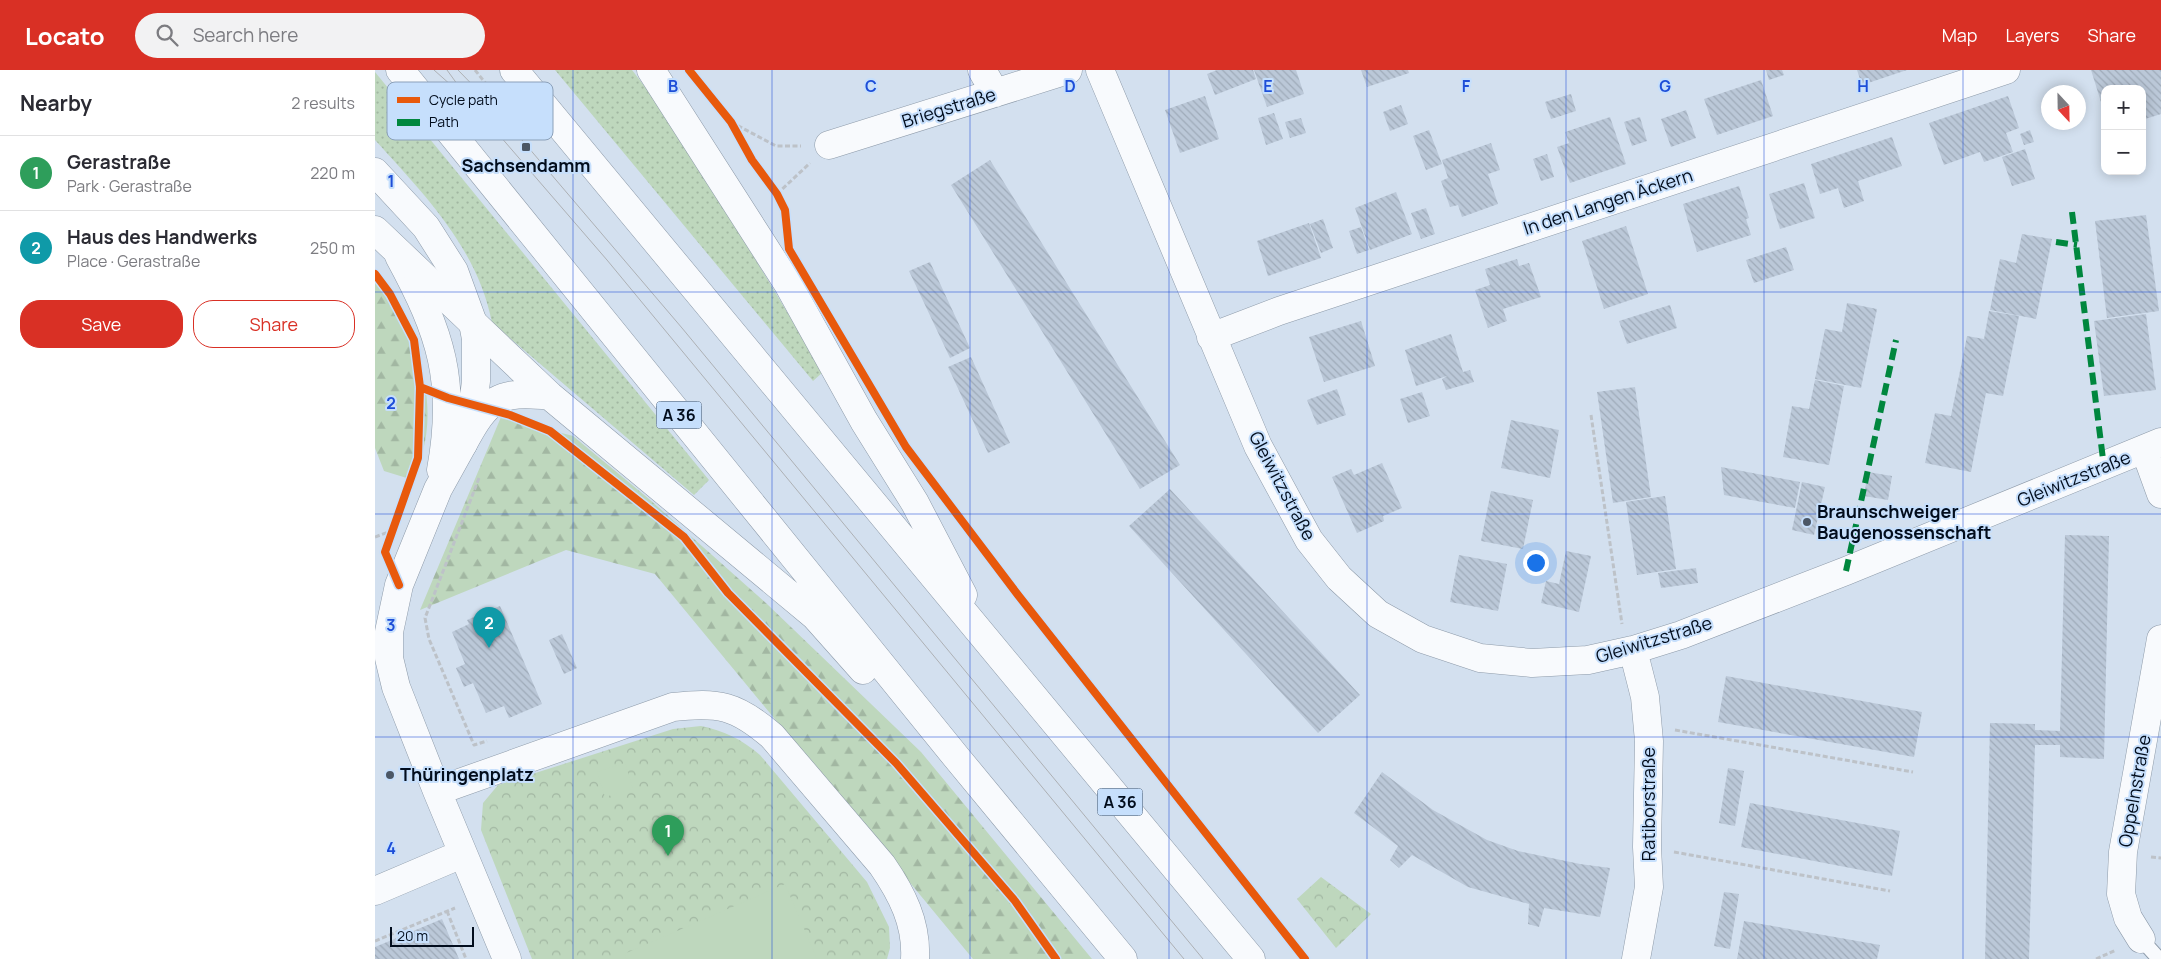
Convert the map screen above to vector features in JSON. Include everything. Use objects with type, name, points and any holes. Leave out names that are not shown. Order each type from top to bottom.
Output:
[{"type":"main road","name":"A 36","points":[[400,70],[410,82]]},
{"type":"main road","name":"A 36","points":[[514,70],[524,82]]},
{"type":"main road","points":[[651,70],[788,284],[864,421],[915,503],[989,645]]},
{"type":"main road","name":"Briegstraße","points":[[829,145],[989,82],[1068,70]]},
{"type":"main road","name":"Gleiwitzstraße","points":[[1100,70],[1258,446],[1309,540],[1339,578],[1378,614],[1423,640],[1480,658],[1542,662],[1588,660],[1629,651],[1690,632],[2153,446]]},
{"type":"main road","name":"In den Langen Äckern","points":[[1211,337],[1279,311],[2006,70]]},
{"type":"main road","name":"A 36","points":[[553,117],[1251,959]]},
{"type":"main road","name":"A 36","points":[[457,140],[957,758],[1123,959]]},
{"type":"main road","points":[[375,172],[426,228],[454,271],[473,323],[477,359],[476,381],[473,406],[463,444]]},
{"type":"main road","points":[[375,230],[550,396],[815,616],[879,687],[957,758]]},
{"type":"main road","points":[[397,252],[424,301],[437,335],[445,370],[448,398],[445,446],[438,488]]},
{"type":"main road","points":[[507,959],[462,854],[396,687],[389,658],[387,586],[478,416],[497,400],[522,393],[550,396]]},
{"type":"main road","points":[[2153,446],[2161,494]]},
{"type":"main road","name":"Oppelnstraße","points":[[2150,949],[2128,918],[2121,894],[2123,852],[2161,639]]},
{"type":"main road","name":"Ratiborstraße","points":[[1629,651],[1645,697],[1649,741],[1647,848],[1649,886],[1636,959]]},
{"type":"main road","points":[[437,791],[673,707],[707,703],[732,709],[755,721],[772,736],[881,865],[895,885],[910,915],[916,942],[915,959]]},
{"type":"main road","points":[[375,891],[462,854]]},
{"type":"path","points":[[475,70],[485,82]]},
{"type":"path","points":[[731,122],[776,146],[829,145]]},
{"type":"path","points":[[777,194],[829,145]]},
{"type":"path","points":[[1591,415],[1629,651]]},
{"type":"path","points":[[479,476],[425,618],[429,639],[474,745],[492,739]]},
{"type":"path","points":[[375,537],[393,530]]},
{"type":"path","points":[[1648,725],[1913,772]]},
{"type":"path","points":[[1647,848],[1890,891]]},
{"type":"path","points":[[375,941],[480,897]]},
{"type":"path","points":[[447,911],[466,959]]},
{"type":"green space","points":[[555,70],[632,70],[676,127],[823,372],[813,381]]},
{"type":"green space","points":[[375,72],[387,87],[387,140],[431,140],[709,480],[694,495],[492,323],[485,296],[475,271],[462,247],[430,202],[375,140]]},
{"type":"green space","points":[[375,275],[388,294],[411,337],[425,383],[427,431],[422,454],[410,479],[384,471],[375,448]]},
{"type":"green space","points":[[501,417],[573,436],[649,499],[767,604],[921,752],[1092,959],[973,959],[655,574],[566,550],[420,610]]},
{"type":"green space","points":[[701,726],[732,736],[760,755],[867,882],[889,927],[890,948],[887,959],[532,959],[481,830],[483,803],[498,785],[673,729]]},
{"type":"green space","points":[[625,763],[633,789],[605,797],[597,772]]},
{"type":"green space","points":[[1321,877],[1371,914],[1336,948],[1297,899]]},
{"type":"green space","points":[[785,884],[817,959],[627,959],[624,954]]},
{"type":"building","points":[[1217,70],[1253,70],[1256,79],[1215,95],[1207,74]]},
{"type":"building","points":[[1254,70],[1296,70],[1304,94],[1267,107]]},
{"type":"building","points":[[1361,70],[1408,70],[1409,73],[1367,87]]},
{"type":"building","points":[[1766,70],[1782,70],[1784,75],[1769,80]]},
{"type":"building","points":[[1857,70],[1907,70],[1862,85]]},
{"type":"building","points":[[2091,70],[2161,70],[2161,114],[2146,119],[2146,85],[2101,85],[2101,102]]},
{"type":"building","points":[[1761,80],[1773,116],[1717,135],[1704,99]]},
{"type":"building","points":[[1571,94],[1576,111],[1551,119],[1545,102]]},
{"type":"building","points":[[1205,96],[1219,139],[1180,153],[1165,110]]},
{"type":"building","points":[[2008,96],[2019,128],[2006,133],[2013,152],[1984,162],[1980,152],[1944,165],[1929,123]]},
{"type":"building","points":[[1401,105],[1408,124],[1390,131],[1383,112]]},
{"type":"building","points":[[1686,110],[1696,138],[1671,147],[1661,119]]},
{"type":"building","points":[[1274,113],[1283,139],[1266,145],[1258,118]]},
{"type":"building","points":[[1610,117],[1626,164],[1570,183],[1557,147],[1569,143],[1565,132]]},
{"type":"building","points":[[1640,117],[1647,141],[1632,146],[1624,122]]},
{"type":"building","points":[[1301,118],[1306,133],[1290,138],[1285,122]]},
{"type":"building","points":[[1429,130],[1442,164],[1426,170],[1413,136]]},
{"type":"building","points":[[2030,130],[2034,142],[2024,145],[2020,134]]},
{"type":"building","points":[[1892,137],[1902,166],[1858,181],[1864,201],[1844,208],[1838,188],[1820,194],[1811,164]]},
{"type":"building","points":[[1491,143],[1500,170],[1488,174],[1498,204],[1462,217],[1458,205],[1450,207],[1441,181],[1448,178],[1442,160]]},
{"type":"building","points":[[2025,149],[2035,179],[2012,186],[2002,157]]},
{"type":"building","points":[[1547,154],[1554,177],[1541,181],[1533,159]]},
{"type":"building","points":[[990,160],[1180,465],[1140,489],[951,185]]},
{"type":"building","points":[[1804,183],[1815,218],[1780,229],[1769,194]]},
{"type":"building","points":[[1739,186],[1749,218],[1746,219],[1751,235],[1697,252],[1683,204]]},
{"type":"building","points":[[1396,192],[1412,234],[1370,250],[1355,208]]},
{"type":"building","points":[[1426,208],[1435,234],[1421,239],[1411,213]]},
{"type":"building","points":[[2146,215],[2159,311],[2107,318],[2095,221]]},
{"type":"building","points":[[1323,219],[1333,248],[1321,253],[1310,224]]},
{"type":"building","points":[[1309,223],[1321,258],[1268,276],[1257,241]]},
{"type":"building","points":[[1626,226],[1648,294],[1604,309],[1582,241]]},
{"type":"building","points":[[1361,227],[1369,250],[1357,254],[1349,231]]},
{"type":"building","points":[[2022,234],[2052,239],[2036,319],[1990,310],[2000,259],[2016,263]]},
{"type":"building","points":[[1786,247],[1794,270],[1754,283],[1746,260]]},
{"type":"building","points":[[1517,259],[1519,266],[1529,263],[1541,297],[1503,309],[1507,321],[1488,328],[1475,290],[1490,285],[1485,269]]},
{"type":"building","points":[[930,262],[970,348],[950,358],[909,271]]},
{"type":"building","points":[[1847,303],[1877,309],[1861,388],[1815,379],[1825,329],[1842,332]]},
{"type":"building","points":[[1670,305],[1677,328],[1627,344],[1619,321]]},
{"type":"building","points":[[1989,311],[2019,316],[2003,396],[1986,393],[1971,472],[1925,463],[1935,413],[1951,416],[1967,336],[1984,339]]},
{"type":"building","points":[[2146,314],[2156,390],[2104,396],[2094,321]]},
{"type":"building","points":[[1361,321],[1375,366],[1324,382],[1309,337]]},
{"type":"building","points":[[1451,334],[1463,372],[1470,370],[1474,382],[1446,390],[1442,379],[1447,376],[1416,386],[1405,350]]},
{"type":"building","points":[[971,357],[1010,443],[988,453],[948,367]]},
{"type":"building","points":[[1815,380],[1844,386],[1829,465],[1783,457],[1792,406],[1809,409]]},
{"type":"building","points":[[1635,387],[1651,497],[1613,503],[1597,392]]},
{"type":"building","points":[[1337,389],[1346,415],[1317,425],[1307,400]]},
{"type":"building","points":[[1422,392],[1430,416],[1408,423],[1400,399]]},
{"type":"building","points":[[1511,420],[1559,430],[1550,478],[1501,468]]},
{"type":"building","points":[[1382,463],[1402,508],[1383,516],[1384,521],[1357,533],[1332,477],[1351,469],[1354,475]]},
{"type":"building","points":[[1721,467],[1800,482],[1795,508],[1724,495]]},
{"type":"building","points":[[1868,472],[1892,476],[1888,500],[1864,496]]},
{"type":"building","points":[[1802,482],[1825,487],[1814,535],[1792,530]]},
{"type":"building","points":[[1170,489],[1360,695],[1318,733],[1129,526]]},
{"type":"building","points":[[1491,491],[1533,500],[1523,549],[1481,541]]},
{"type":"building","points":[[1665,496],[1676,569],[1637,575],[1626,502]]},
{"type":"building","points":[[2065,535],[2109,536],[2104,759],[2060,757],[2060,745],[2035,745],[2029,959],[1985,959],[1990,723],[2035,724],[2035,730],[2060,731]]},
{"type":"building","points":[[1566,551],[1591,556],[1579,612],[1541,603],[1546,581],[1559,584]]},
{"type":"building","points":[[1459,555],[1507,564],[1498,611],[1450,602]]},
{"type":"building","points":[[1696,568],[1698,583],[1661,588],[1658,573]]},
{"type":"building","points":[[500,606],[542,704],[509,718],[504,706],[486,713],[473,683],[464,687],[456,668],[465,664],[452,632],[469,624],[467,620]]},
{"type":"building","points":[[562,634],[577,668],[564,674],[549,640]]},
{"type":"building","points":[[1726,676],[1922,712],[1914,757],[1718,722]]},
{"type":"building","points":[[1728,768],[1744,771],[1735,826],[1719,823]]},
{"type":"building","points":[[1382,772],[1433,810],[1487,840],[1518,851],[1580,864],[1610,868],[1600,917],[1544,908],[1539,927],[1528,924],[1529,904],[1468,887],[1412,855],[1399,868],[1390,860],[1398,846],[1354,813]]},
{"type":"building","points":[[1750,803],[1900,831],[1892,876],[1741,847]]},
{"type":"building","points":[[1724,892],[1739,894],[1730,949],[1714,946]]},
{"type":"building","points":[[442,919],[459,959],[375,959],[375,947]]},
{"type":"building","points":[[1744,921],[1880,945],[1877,959],[1737,959]]},
{"type":"tram line","points":[[434,70],[448,82]]},
{"type":"tram line","points":[[447,70],[456,82]]},
{"type":"tram line","points":[[458,70],[470,82]]},
{"type":"tram line","points":[[503,140],[607,260],[1184,959]]},
{"type":"tram line","points":[[522,140],[682,328],[1203,959]]},
{"type":"marked path","points":[[2072,212],[2104,467]]},
{"type":"marked path","points":[[2056,242],[2077,245]]},
{"type":"marked path","points":[[1846,571],[1896,340]]},
{"type":"cycle path","points":[[689,70],[731,122],[752,160],[777,194],[785,210],[789,249],[906,447],[1018,595],[1305,959]]},
{"type":"cycle path","points":[[375,274],[390,294],[414,340],[420,387],[418,458],[385,552],[399,585]]},
{"type":"cycle path","points":[[420,387],[448,398],[510,415],[550,431],[684,537],[728,593],[896,763],[1015,901],[1056,959]]},
{"type":"place","name":"Sachsendamm","points":[[526,147]]},
{"type":"place","name":"Braunschweiger Baugenossenschaft","points":[[1807,522]]},
{"type":"place","name":"Haus des Handwerks","points":[[489,648]]},
{"type":"place","name":"Thüringenplatz","points":[[390,775]]},
{"type":"place","name":"Gerastraße","points":[[668,856]]}]
